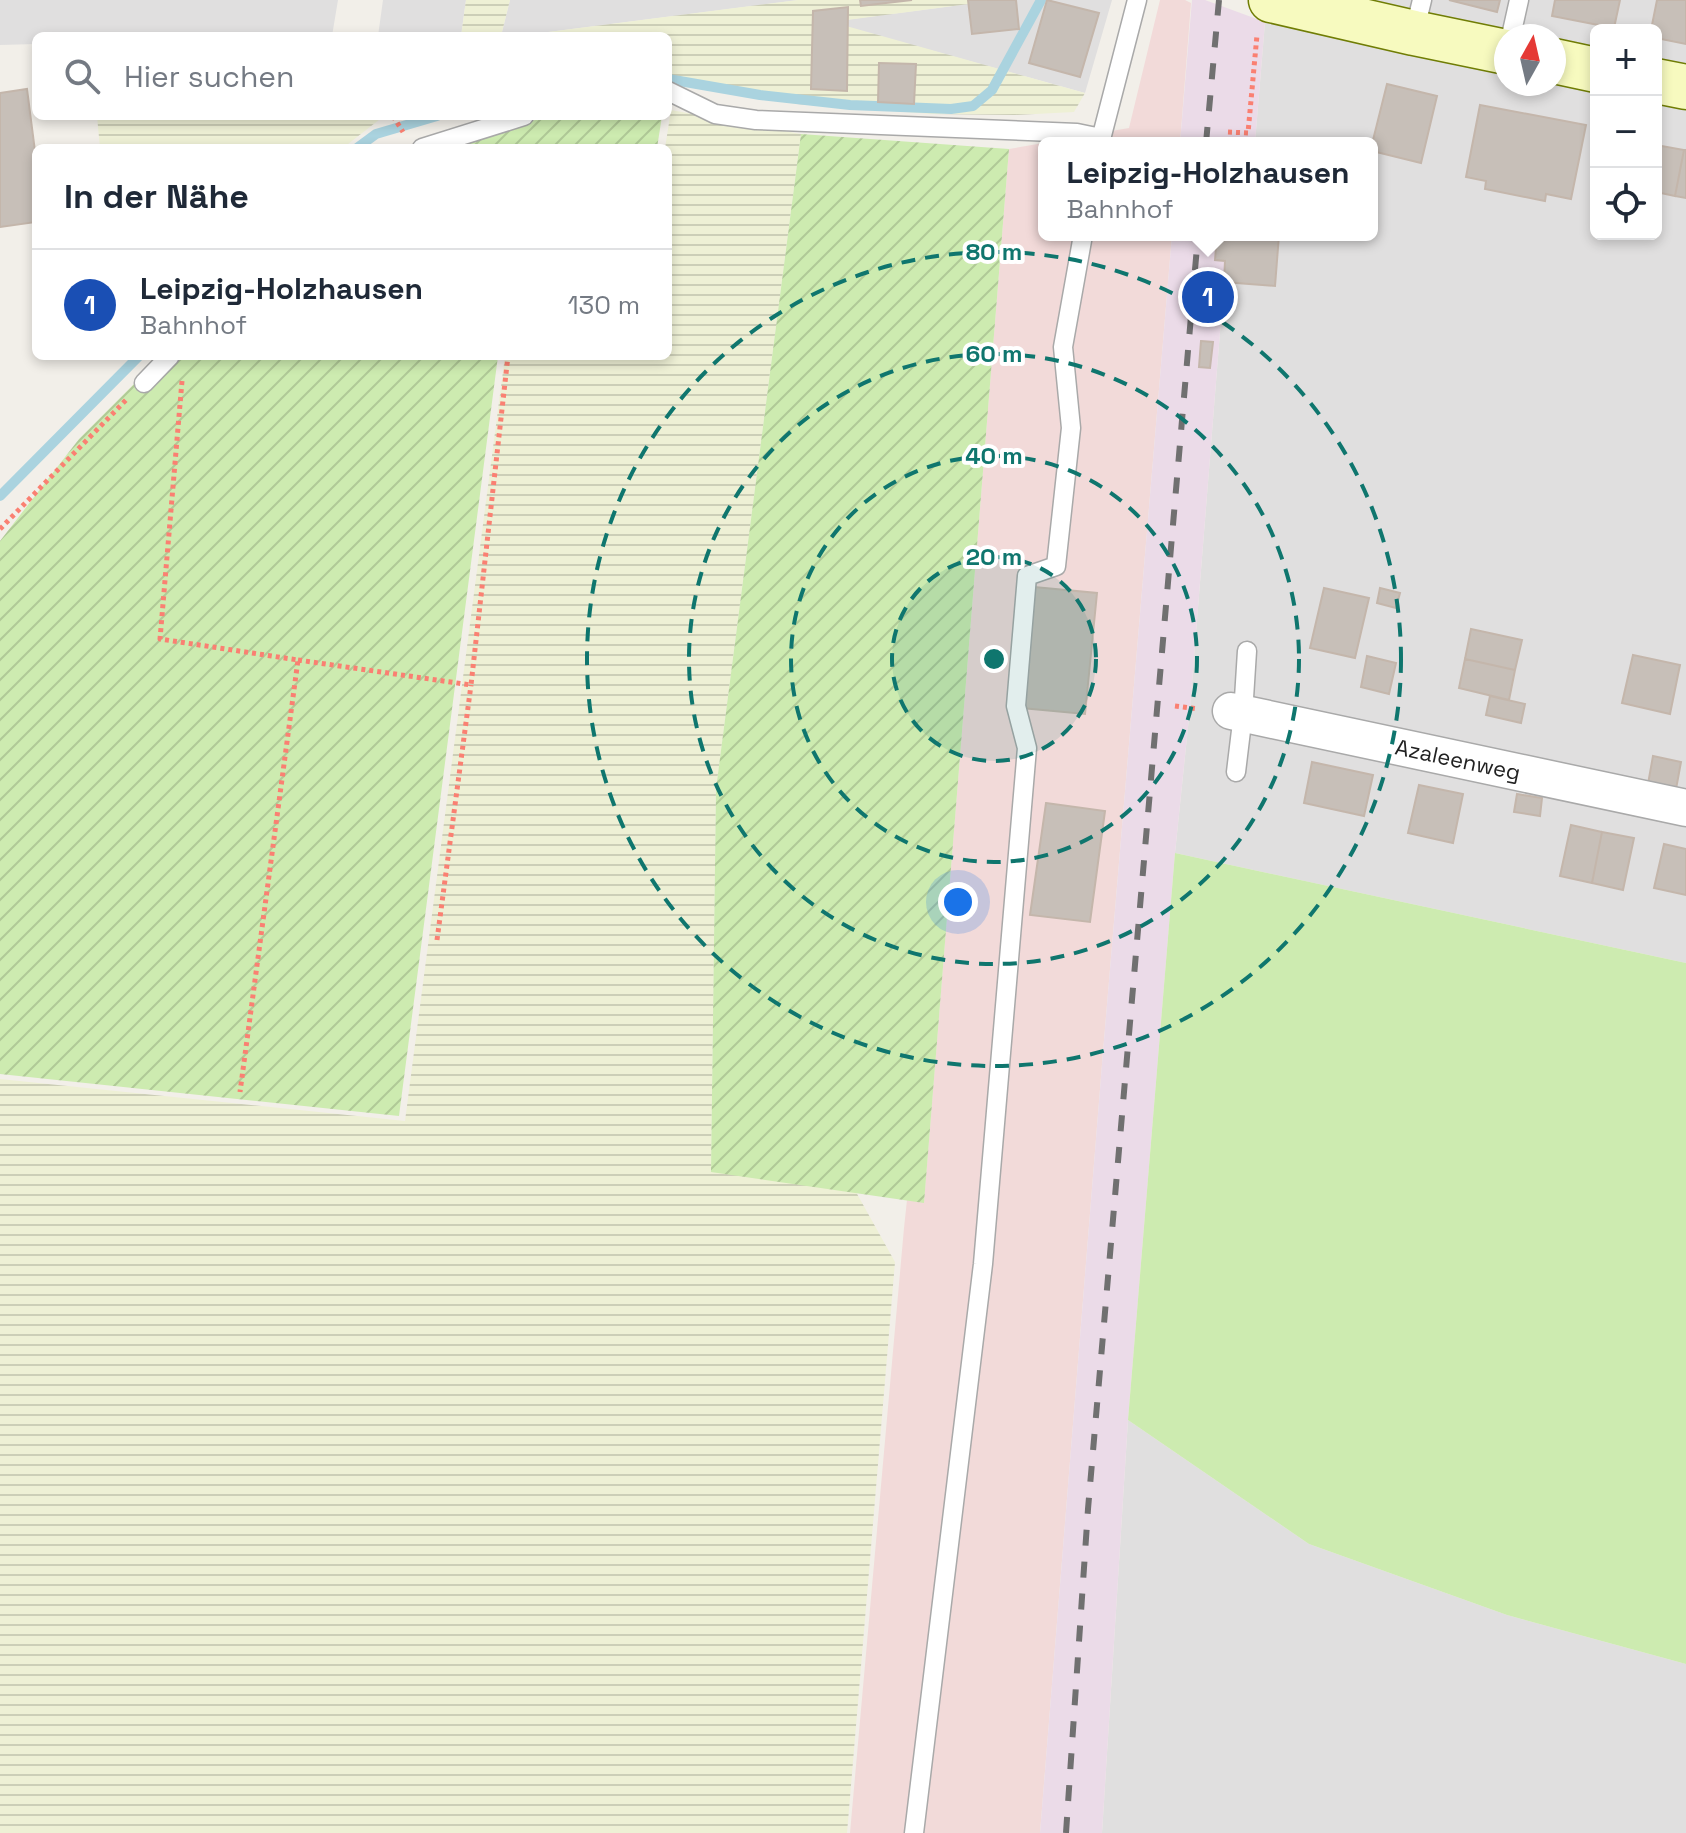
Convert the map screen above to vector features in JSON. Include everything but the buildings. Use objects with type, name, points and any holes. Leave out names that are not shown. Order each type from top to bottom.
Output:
[{"type":"main road","points":[[1264,15],[1418,17],[1494,47]]},
{"type":"main road","points":[[1566,64],[1590,69]]},
{"type":"main road","points":[[1662,82],[1686,87]]},
{"type":"street","name":"Azaleenweg","points":[[1237,713],[1686,808]]},
{"type":"lane","points":[[1101,137],[1137,0]]},
{"type":"lane","points":[[1514,24],[1519,0]]},
{"type":"lane","points":[[672,93],[715,114],[756,120],[1077,133],[1088,137]]},
{"type":"lane","points":[[415,143],[508,120]]},
{"type":"lane","points":[[914,1833],[986,1233],[1027,748],[1016,706],[1027,576],[1056,566],[1071,428],[1063,347],[1082,241]]},
{"type":"lane","points":[[144,383],[166,360]]},
{"type":"lane","points":[[1236,772],[1237,713],[1247,651]]},
{"type":"path","points":[[1228,132],[1248,133],[1264,15]]},
{"type":"path","points":[[396,120],[415,143]]},
{"type":"path","points":[[437,940],[471,685],[508,360]]},
{"type":"path","points":[[183,372],[160,639],[471,685]]},
{"type":"path","points":[[0,529],[144,383]]},
{"type":"path","points":[[240,1092],[298,660]]},
{"type":"shaded area","points":[[0,0],[338,0],[333,32],[32,32],[32,44],[0,45]]},
{"type":"shaded area","points":[[383,0],[466,0],[462,32],[379,32]]},
{"type":"shaded area","points":[[510,0],[799,0],[548,32],[502,32]]},
{"type":"shaded area","points":[[999,0],[1112,0],[1085,93],[829,22]]},
{"type":"shaded area","points":[[1160,0],[1185,0],[1191,3],[1180,137],[1078,137],[1129,128]]},
{"type":"shaded area","points":[[1192,0],[1205,0],[1265,22],[1255,137],[1181,137]]},
{"type":"shaded area","points":[[1260,0],[1686,0],[1686,963],[1175,853],[1190,708],[1224,282],[1275,285],[1279,241],[1378,241],[1378,137],[1255,137],[1265,22]]},
{"type":"shaded area","points":[[1038,144],[1038,241],[1171,241],[1040,1833],[850,1833],[907,1200],[924,1202],[1009,149]]},
{"type":"shaded area","points":[[1171,241],[1279,241],[1275,286],[1224,282],[1128,1420],[1102,1833],[1040,1833]]},
{"type":"shaded area","points":[[1128,1420],[1309,1544],[1507,1615],[1686,1664],[1686,1833],[1102,1833]]},
{"type":"green space","points":[[466,0],[510,0],[502,32],[462,32]]},
{"type":"green space","points":[[798,0],[999,0],[832,22],[1085,93],[1074,112],[1015,115],[933,114],[797,104],[672,85],[672,32],[548,32]]},
{"type":"green space","points":[[672,110],[801,134],[716,789],[711,1171],[856,1192],[895,1262],[847,1833],[0,1833],[0,1079],[405,1121],[504,360],[672,360],[672,144],[666,144]]},
{"type":"green space","points":[[97,120],[379,120],[348,144],[100,144]]},
{"type":"green space","points":[[535,120],[661,120],[658,144],[436,144]]},
{"type":"green space","points":[[801,134],[1009,149],[924,1203],[711,1172],[716,789]]},
{"type":"green space","points":[[158,360],[497,360],[399,1116],[0,1074],[0,541],[79,439]]},
{"type":"green space","points":[[1175,853],[1686,963],[1686,1664],[1507,1615],[1309,1544],[1128,1420]]},
{"type":"waterway","points":[[672,80],[760,95],[850,105],[951,109],[973,106],[992,90],[1041,0]]},
{"type":"waterway","points":[[362,144],[376,134],[423,120]]},
{"type":"waterway","points":[[0,496],[135,360]]},
{"type":"railway","points":[[1207,137],[1219,0]]},
{"type":"railway","points":[[1066,1833],[1088,1509],[1197,241]]},
{"type":"place","name":"Leipzig-Holzhausen","points":[[1208,297]]}]
